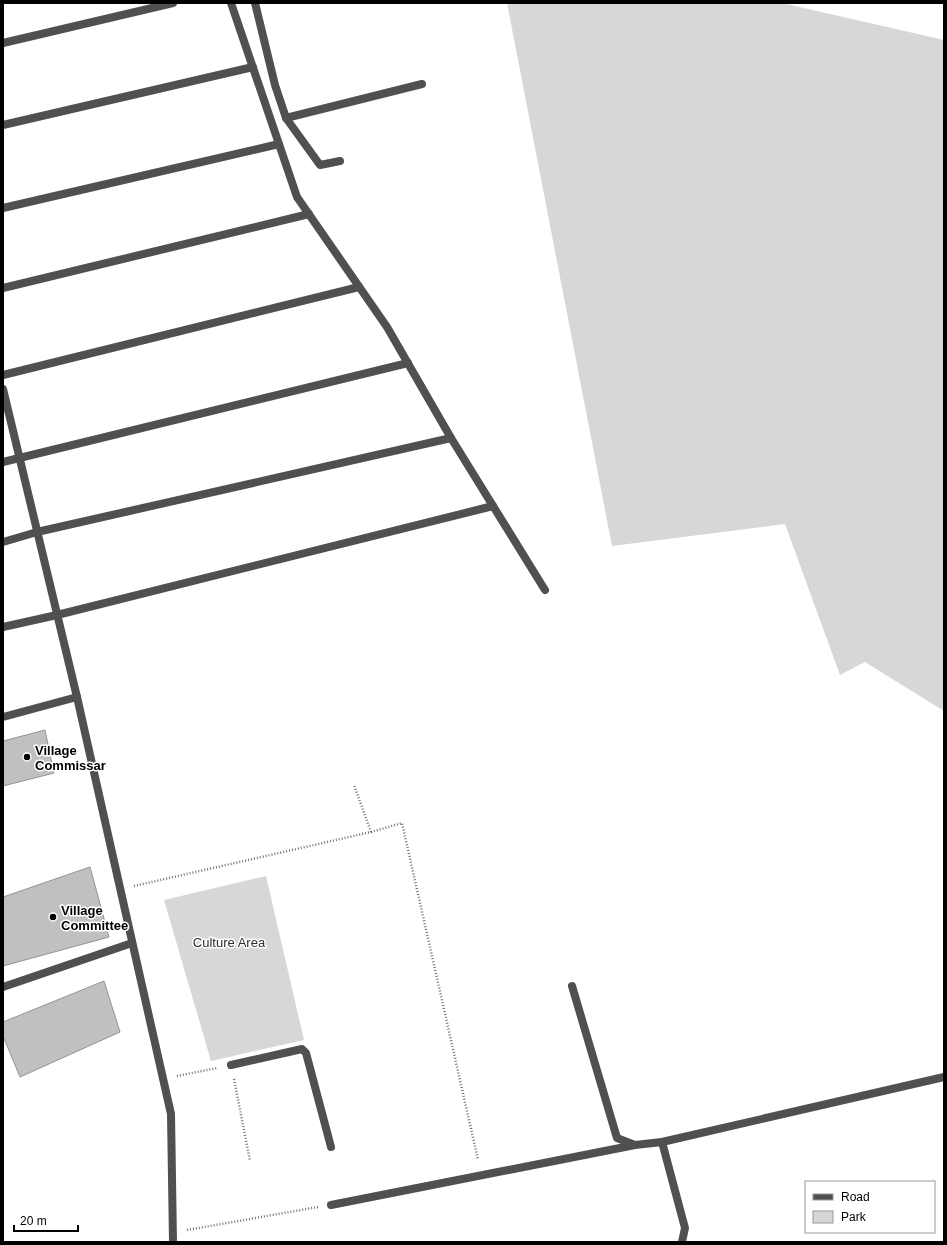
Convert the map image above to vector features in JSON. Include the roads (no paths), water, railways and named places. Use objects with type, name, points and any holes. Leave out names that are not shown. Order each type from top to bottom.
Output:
[{"type":"street","points":[[3,44],[173,3]]},
{"type":"street","points":[[231,3],[297,197],[387,327],[452,438],[545,590]]},
{"type":"street","points":[[255,3],[275,85],[286,118],[320,165],[340,161]]},
{"type":"street","points":[[3,125],[253,67]]},
{"type":"street","points":[[286,118],[422,84]]},
{"type":"street","points":[[3,208],[279,144]]},
{"type":"street","points":[[3,288],[309,214]]},
{"type":"street","points":[[3,375],[359,287]]},
{"type":"street","points":[[3,462],[408,363]]},
{"type":"street","points":[[3,389],[77,696],[171,1114],[173,1242]]},
{"type":"street","points":[[3,542],[37,532],[452,438]]},
{"type":"street","points":[[3,627],[57,615],[493,506]]},
{"type":"street","points":[[3,717],[77,696]]},
{"type":"street","points":[[3,987],[132,943]]},
{"type":"street","points":[[572,986],[618,1138],[635,1145]]},
{"type":"street","points":[[231,1065],[302,1048],[306,1054],[331,1147]]},
{"type":"street","points":[[331,1205],[635,1145],[662,1142],[944,1076]]},
{"type":"street","points":[[662,1142],[685,1228],[682,1242]]},
{"type":"place","name":"Village Commissar","points":[[27,757]]},
{"type":"place","name":"Village Committee","points":[[53,917]]},
{"type":"park label","name":"Culture Area","points":[[229,942]]}]
